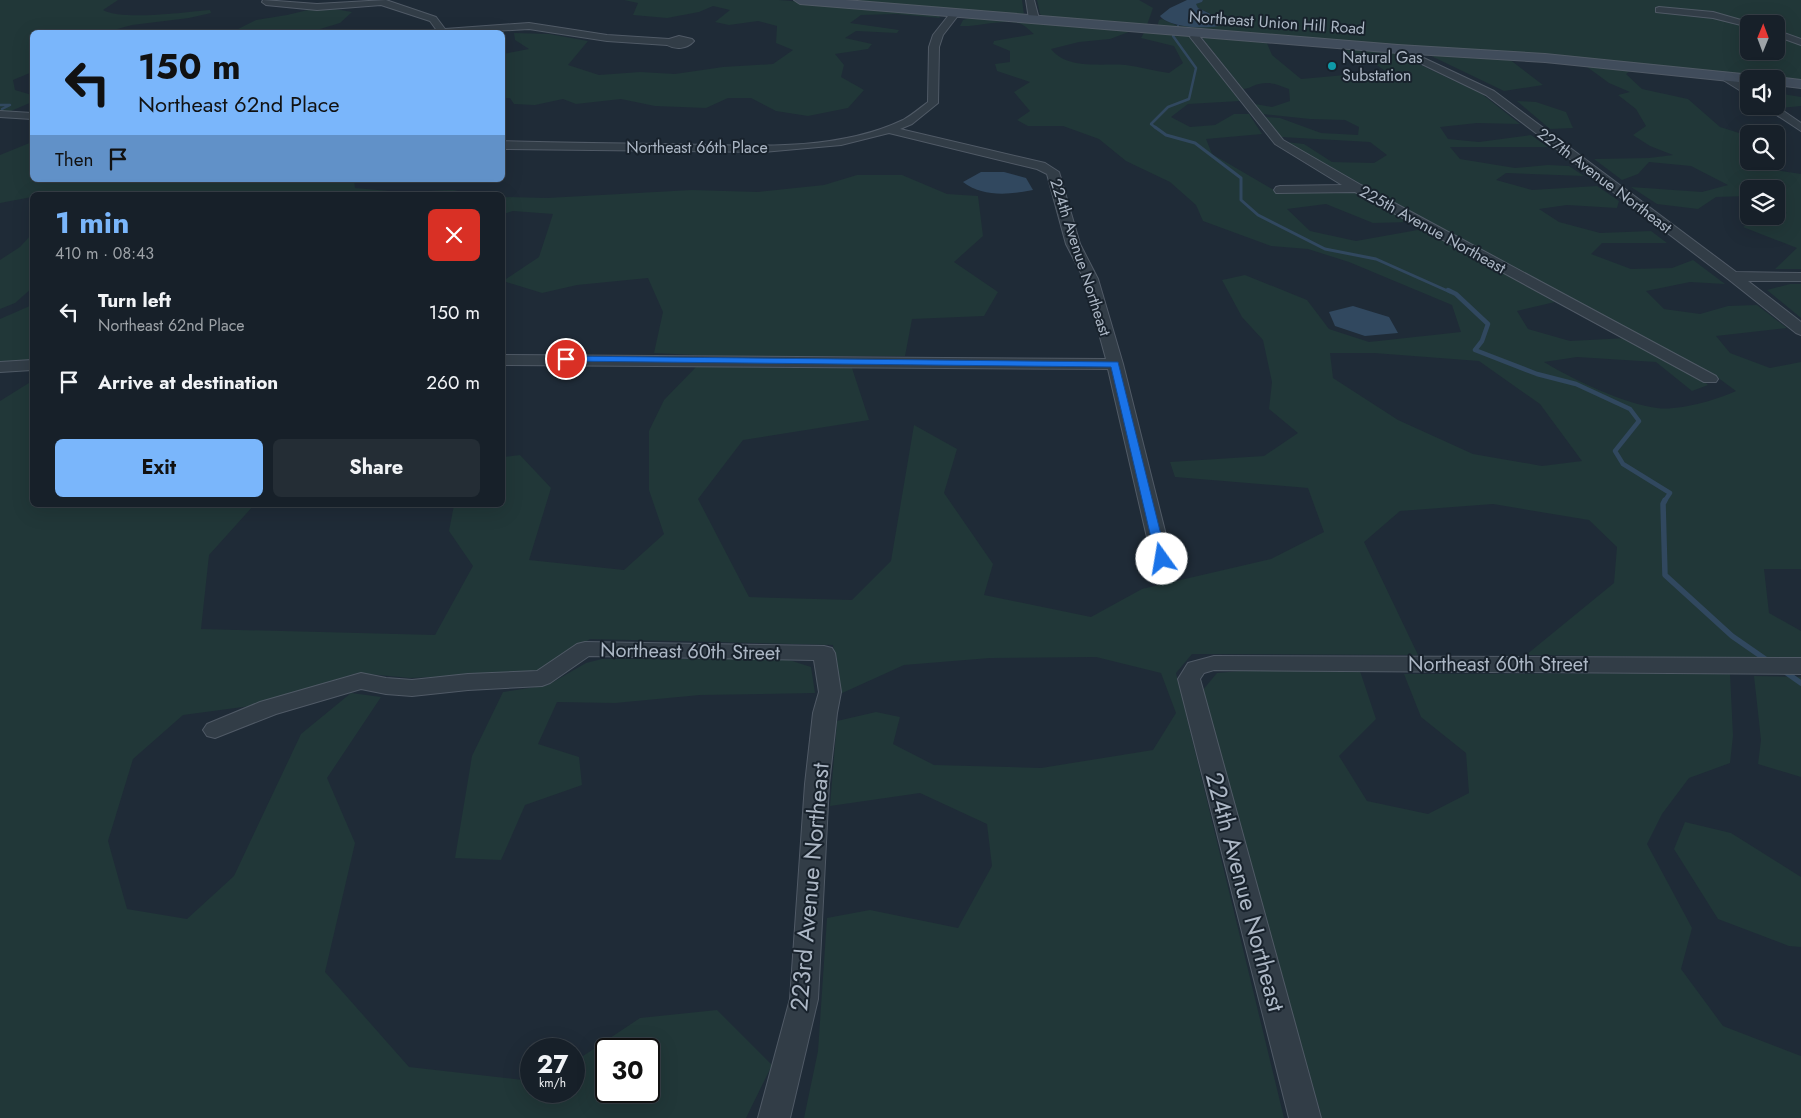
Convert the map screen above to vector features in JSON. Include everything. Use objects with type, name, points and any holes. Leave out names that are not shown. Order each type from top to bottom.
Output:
[{"type":"street","points":[[269,0],[266,2],[283,1],[317,7],[380,1],[399,9],[431,18],[440,25],[441,30]]},
{"type":"street","name":"Northeast Union Hill Road","points":[[800,0],[1398,49],[1545,58],[1740,78]]},
{"type":"street","points":[[1030,0],[1034,19]]},
{"type":"street","points":[[1659,10],[1713,15],[1740,22]]},
{"type":"street","points":[[890,130],[916,117],[932,103],[934,47],[938,35],[955,13]]},
{"type":"street","points":[[471,30],[529,26],[607,38],[670,42]]},
{"type":"street","name":"225th Avenue Northeast","points":[[1196,33],[1195,37],[1279,142],[1358,188],[1710,379]]},
{"type":"street","points":[[1785,36],[1801,42]]},
{"type":"street","name":"227th Avenue Northeast","points":[[1398,49],[1490,93],[1733,276],[1801,330]]},
{"type":"street","points":[[1724,76],[1740,87]]},
{"type":"street","points":[[1785,82],[1801,84]]},
{"type":"street","points":[[0,114],[30,116]]},
{"type":"street","points":[[1782,115],[1801,128]]},
{"type":"street","name":"Northeast 66th Place","points":[[505,144],[788,147],[843,141],[890,130]]},
{"type":"street","name":"224th Avenue Northeast","points":[[890,130],[1049,169],[1057,182],[1073,244],[1091,279],[1115,364],[1162,559]]},
{"type":"street","points":[[1280,190],[1358,188]]},
{"type":"street","points":[[1733,276],[1801,277]]},
{"type":"street","points":[[505,360],[1115,364]]},
{"type":"street","points":[[0,367],[30,365]]},
{"type":"street","name":"Northeast 60th Street","points":[[215,730],[268,708],[361,681],[386,686],[412,688],[468,682],[542,678],[585,649],[824,653]]},
{"type":"street","name":"223rd Avenue Northeast","points":[[774,1118],[804,999],[817,784],[825,714],[830,692],[824,653]]},
{"type":"street","name":"Northeast 60th Street","points":[[1196,668],[1214,662],[1801,666]]},
{"type":"street","name":"224th Avenue Northeast","points":[[1196,668],[1189,679],[1305,1118]]},
{"type":"green space","points":[[0,0],[118,0],[103,10],[125,15],[170,14],[210,10],[211,13],[189,18],[132,25],[113,30],[30,30],[30,73],[13,80],[15,90],[30,94],[30,103],[11,111],[0,111]]},
{"type":"green space","points":[[624,0],[779,0],[937,13],[940,18],[896,14],[861,15],[850,23],[899,30],[897,33],[856,31],[845,38],[872,44],[868,49],[835,54],[844,65],[841,77],[864,90],[848,108],[808,116],[776,111],[751,98],[728,98],[706,108],[655,106],[621,99],[576,104],[563,99],[535,105],[514,104],[510,98],[505,98],[505,54],[529,49],[515,40],[514,33],[549,34],[588,41],[568,65],[599,75],[640,72],[675,74],[723,67],[773,64],[793,50],[776,43],[777,26],[758,21],[729,25],[715,22],[730,10],[713,6],[699,12],[667,18],[633,15],[638,3]]},
{"type":"green space","points":[[846,0],[1022,0],[1024,15]]},
{"type":"green space","points":[[1037,0],[1139,0],[1153,8],[1147,25],[1142,25],[1043,16],[1040,14]]},
{"type":"green space","points":[[1203,0],[1801,0],[1801,84],[1785,81],[1785,70],[1740,70],[1740,78],[1157,27],[1159,20],[1162,19],[1178,26],[1228,22],[1198,8],[1195,4]]},
{"type":"green space","points":[[312,9],[335,9],[352,12],[340,23],[320,29],[328,30],[236,30],[256,20]]},
{"type":"green space","points":[[977,16],[1134,30],[1110,39],[1079,42],[1051,49],[1058,56],[1075,63],[1126,65],[1169,73],[1183,63],[1174,46],[1141,38],[1145,31],[1190,35],[1240,101],[1188,104],[1171,117],[1190,127],[1215,125],[1234,114],[1249,114],[1262,134],[1206,139],[1212,154],[1279,193],[1356,191],[1410,222],[1373,223],[1326,204],[1287,209],[1310,231],[1356,241],[1423,229],[1555,302],[1517,311],[1528,329],[1570,341],[1627,338],[1700,377],[1708,385],[1692,391],[1656,362],[1577,357],[1544,362],[1583,383],[1629,402],[1657,408],[1676,408],[1719,398],[1736,391],[1717,377],[1285,142],[1304,144],[1332,162],[1374,163],[1387,155],[1370,142],[1281,137],[1265,117],[1280,118],[1321,133],[1358,135],[1359,127],[1345,120],[1310,119],[1262,114],[1255,104],[1272,107],[1290,101],[1289,89],[1267,83],[1243,89],[1202,36],[1266,41],[1272,55],[1301,79],[1345,75],[1366,79],[1394,77],[1368,59],[1352,57],[1340,47],[1391,51],[1482,94],[1520,124],[1477,123],[1440,127],[1448,139],[1479,142],[1531,135],[1548,147],[1450,147],[1460,159],[1515,168],[1548,165],[1569,166],[1584,176],[1506,173],[1496,180],[1532,190],[1597,186],[1619,201],[1617,208],[1567,205],[1539,209],[1559,222],[1600,233],[1651,231],[1667,243],[1602,243],[1591,254],[1631,269],[1672,268],[1693,260],[1725,284],[1690,282],[1646,291],[1664,309],[1700,314],[1728,306],[1757,305],[1787,328],[1716,336],[1730,353],[1770,368],[1801,362],[1801,569],[1764,569],[1769,613],[1801,631],[1801,659],[1526,655],[1614,583],[1617,547],[1589,520],[1493,504],[1400,511],[1364,542],[1418,655],[1192,654],[1176,673],[1284,1118],[804,1118],[818,1051],[827,918],[870,910],[958,928],[992,866],[987,824],[920,793],[830,806],[837,721],[876,712],[900,717],[893,744],[934,765],[1041,768],[1153,750],[1176,713],[1161,673],[1096,657],[990,658],[904,665],[840,694],[833,645],[590,639],[540,672],[410,678],[357,673],[257,705],[183,715],[133,759],[108,841],[127,909],[187,919],[234,876],[301,734],[351,693],[381,697],[327,778],[355,843],[325,972],[409,1067],[520,1080],[520,1103],[585,1103],[585,1055],[595,1048],[595,1103],[660,1103],[660,1038],[610,1038],[640,1018],[717,1010],[772,1065],[746,1118],[0,1118],[0,401],[30,382],[30,507],[252,507],[209,555],[201,629],[435,635],[473,566],[449,531],[454,507],[505,507],[505,457],[520,455],[551,488],[529,560],[624,570],[664,534],[649,490],[649,431],[664,400],[697,366],[852,368],[869,420],[743,440],[698,499],[749,597],[852,600],[891,561],[914,425],[957,449],[944,493],[993,564],[984,595],[1091,617],[1142,589],[1271,559],[1324,532],[1308,488],[1175,477],[1170,462],[1264,456],[1298,433],[1269,409],[1272,382],[1263,340],[1242,317],[1222,280],[1245,275],[1307,300],[1329,329],[1369,342],[1461,332],[1452,305],[1349,262],[1308,249],[1271,246],[1203,221],[1196,205],[1170,182],[1126,161],[1099,139],[1063,126],[1028,126],[1017,120],[1030,111],[1014,92],[1030,82],[997,71],[995,64],[1010,62],[1010,51],[993,44],[994,41],[1034,34],[1023,25],[1014,22],[960,26],[963,20]],"holes":[[[1330,353],[1374,353],[1479,361],[1540,404],[1582,461],[1542,466],[1473,454],[1398,420],[1333,378]]]},
{"type":"green space","points":[[1425,53],[1509,59],[1543,85],[1504,91]]},
{"type":"green space","points":[[1583,64],[1633,69],[1626,74],[1642,89],[1688,99],[1720,127],[1740,133],[1740,170],[1775,170],[1801,174],[1801,269],[1775,269],[1797,248],[1743,227],[1746,225],[1785,225],[1785,213],[1787,213],[1785,212],[1785,180],[1740,180],[1740,196],[1716,197],[1698,209],[1657,204],[1631,187],[1702,192],[1728,185],[1691,166],[1649,162],[1638,174],[1622,180],[1594,159],[1649,158],[1673,155],[1650,146],[1633,135],[1646,126],[1636,109],[1618,95],[1630,92],[1609,83]]},
{"type":"green space","points":[[1785,94],[1801,97],[1801,106],[1785,108]]},
{"type":"green space","points":[[1517,101],[1536,102],[1566,112],[1573,128],[1550,129]]},
{"type":"green space","points":[[30,143],[30,182],[354,182],[355,188],[401,192],[30,192],[30,197],[0,203],[0,155]]},
{"type":"green space","points":[[857,175],[902,175],[947,194],[978,196],[983,236],[954,262],[998,292],[984,316],[912,319],[905,356],[714,356],[654,353],[663,312],[648,278],[577,285],[542,293],[505,282],[505,280],[539,257],[553,214],[513,211],[505,213],[505,197],[547,198],[692,190],[758,192],[824,185]]},
{"type":"green space","points":[[453,190],[464,192],[401,192]]},
{"type":"green space","points":[[30,236],[30,290],[15,303],[0,309],[0,260],[20,247]]},
{"type":"green space","points":[[1790,284],[1801,284],[1801,318],[1767,290]]},
{"type":"green space","points":[[30,306],[30,366],[27,362],[0,362],[0,319]]},
{"type":"green space","points":[[602,659],[786,659],[811,667],[815,693],[700,695],[615,703],[557,702],[538,744],[579,757],[582,785],[525,805],[501,860],[455,858],[472,756],[503,692],[548,685],[586,663]]},
{"type":"green space","points":[[1250,670],[1360,671],[1376,719],[1339,756],[1367,801],[1428,814],[1469,793],[1466,753],[1421,717],[1404,674],[1730,673],[1733,736],[1730,763],[1689,778],[1662,814],[1647,844],[1692,928],[1681,969],[1723,1026],[1801,1056],[1801,1118],[1322,1118],[1202,691],[1217,673]]},
{"type":"green space","points":[[1754,676],[1801,677],[1801,777],[1758,764],[1761,740]]},
{"type":"green space","points":[[1685,822],[1731,833],[1801,877],[1801,947],[1789,946],[1718,919],[1674,849]]},
{"type":"water","points":[[1187,0],[1203,0],[1196,4],[1198,8],[1229,23],[1214,27],[1183,26],[1173,24],[1160,16],[1170,8]]},
{"type":"water","points":[[981,172],[1004,172],[1026,178],[1033,190],[1005,194],[987,192],[970,187],[963,182]]},
{"type":"water","points":[[1353,306],[1389,317],[1398,333],[1365,336],[1335,326],[1329,312]]},
{"type":"waterway","points":[[1156,128],[1151,124],[1168,107],[1189,99],[1196,68],[1173,36],[1178,26]]},
{"type":"waterway","points":[[0,105],[10,105],[2,109]]},
{"type":"waterway","points":[[1155,127],[1166,135],[1195,143],[1241,178],[1241,200],[1258,215],[1325,249],[1376,259],[1450,292]]},
{"type":"waterway","points":[[1448,290],[1456,294],[1488,324],[1482,341],[1475,350],[1537,374],[1576,384],[1630,409],[1639,421],[1615,451],[1623,464],[1670,493],[1664,502]]},
{"type":"waterway","points":[[1664,502],[1665,575],[1732,636],[1768,661]]},
{"type":"waterway","points":[[1784,671],[1801,683]]},
{"type":"place","name":"Natural Gas Substation","points":[[1332,66]]},
{"type":"route","points":[[566,359],[1115,364],[1162,559]]}]
